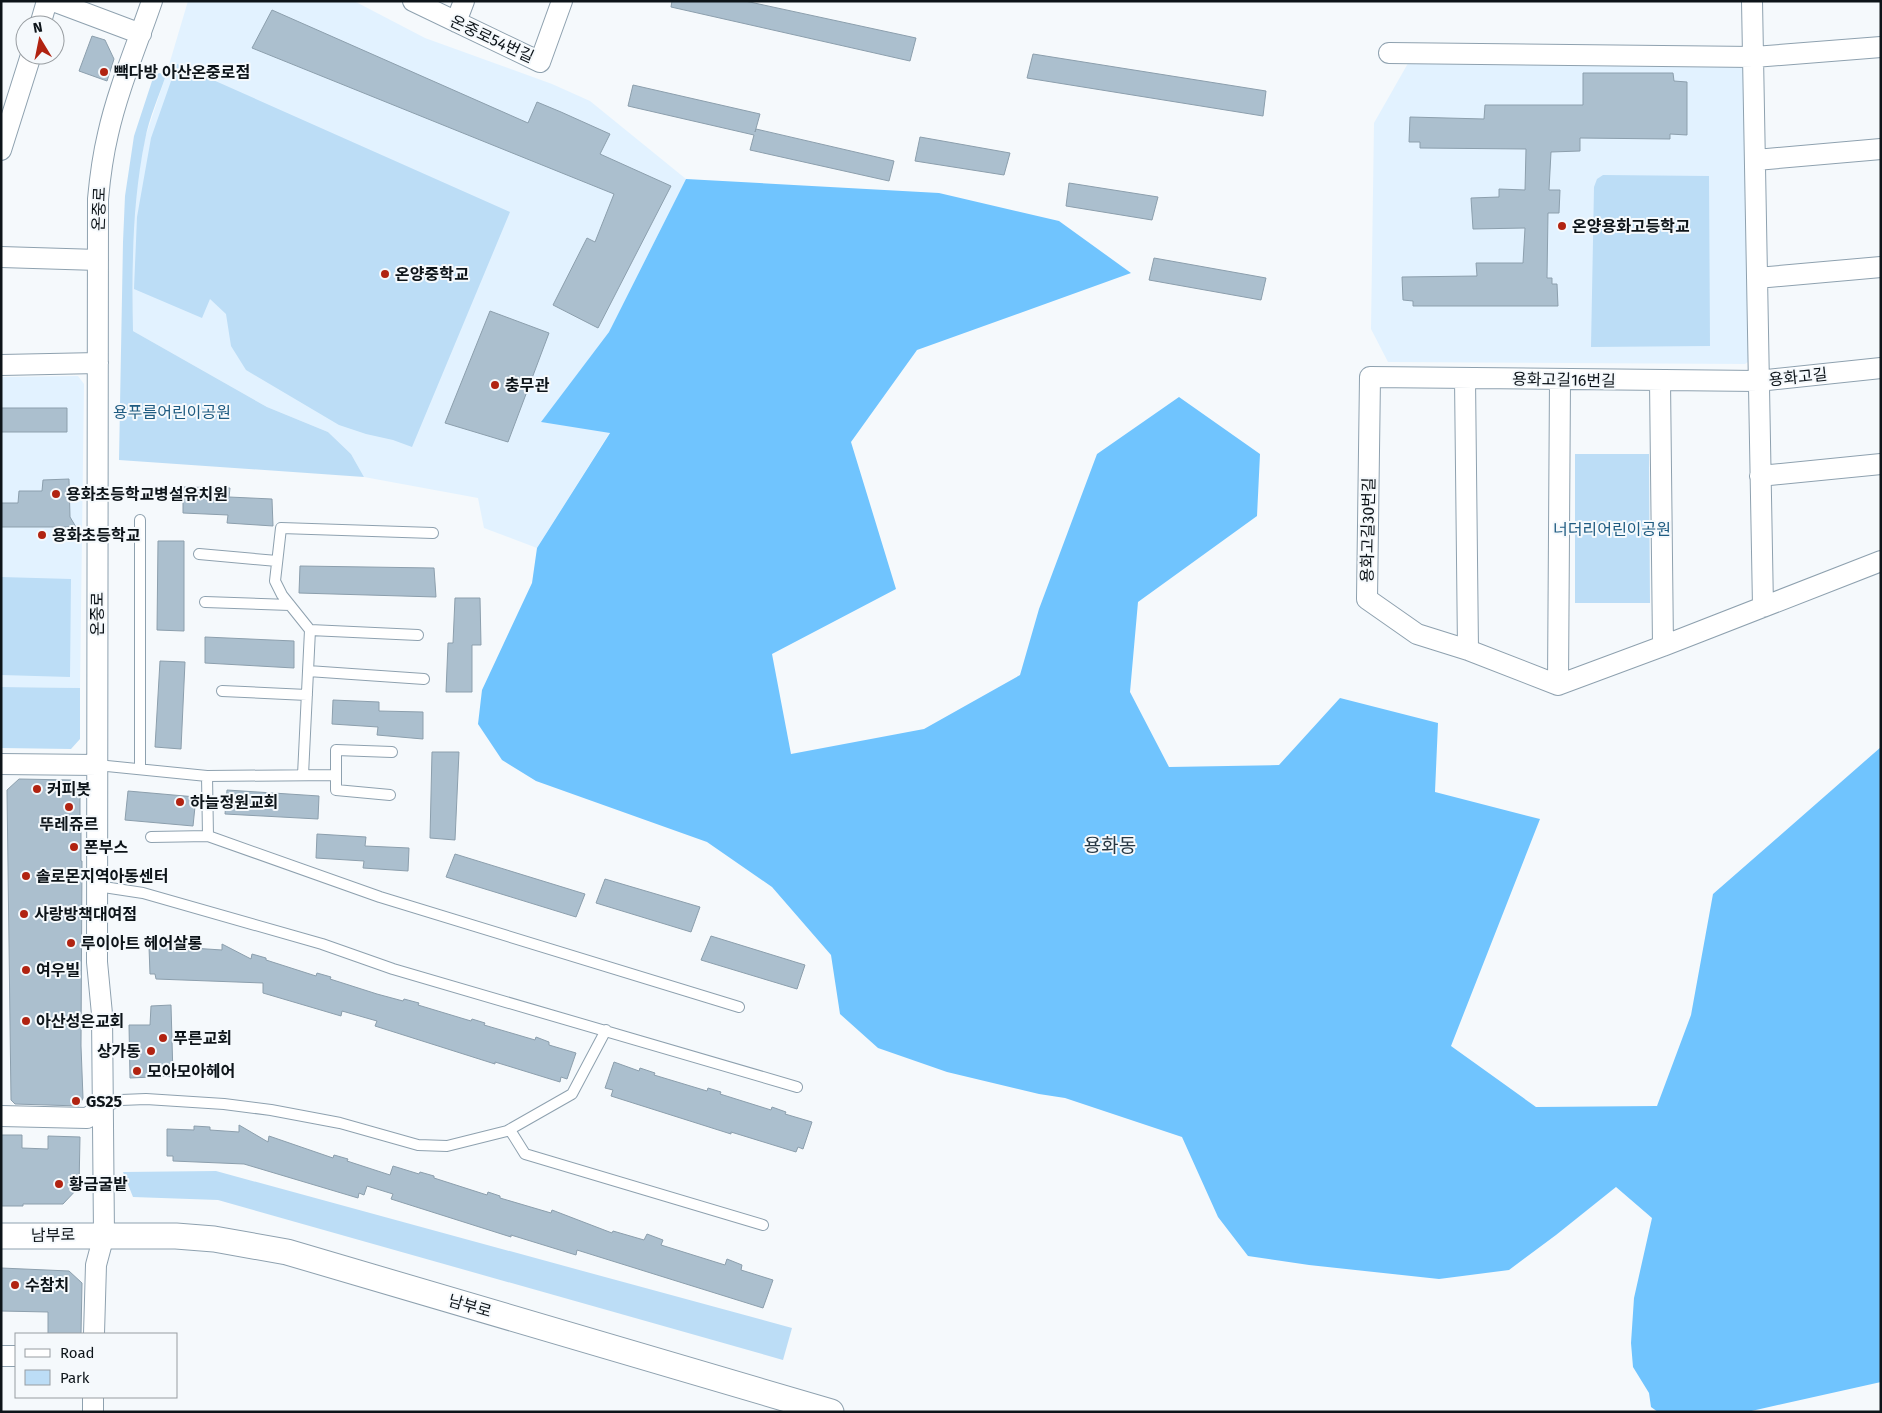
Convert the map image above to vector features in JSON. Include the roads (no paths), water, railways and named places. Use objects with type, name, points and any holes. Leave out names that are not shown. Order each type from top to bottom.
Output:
[{"type":"street","points":[[43,15],[48,1]]},
{"type":"street","points":[[54,1],[141,34]]},
{"type":"street","name":"온중로","points":[[104,1235],[102,1014],[97,962],[98,199],[108,132],[152,1]]},
{"type":"street","name":"온중로54번길","points":[[413,1],[540,62],[562,1]]},
{"type":"street","points":[[456,22],[464,1]]},
{"type":"street","name":"용화고길","points":[[1752,1],[1758,381],[1881,368]]},
{"type":"street","points":[[1389,53],[1754,57],[1881,47]]},
{"type":"street","points":[[1,150],[28,65]]},
{"type":"street","points":[[1756,160],[1881,149]]},
{"type":"street","points":[[1,257],[98,260]]},
{"type":"street","points":[[1756,278],[1881,267]]},
{"type":"street","points":[[1,365],[98,363]]},
{"type":"street","name":"용화고길16번길","points":[[1370,377],[1758,381]]},
{"type":"street","name":"용화고길30번길","points":[[1370,377],[1367,599],[1417,634],[1468,650],[1558,685]]},
{"type":"street","points":[[1465,378],[1468,650]]},
{"type":"street","points":[[1560,380],[1558,685],[1881,561]]},
{"type":"street","points":[[1660,381],[1663,646]]},
{"type":"street","points":[[1758,381],[1763,607]]},
{"type":"street","points":[[1760,476],[1881,464]]},
{"type":"street","points":[[1,764],[97,765]]},
{"type":"street","points":[[1,1116],[87,1118],[103,1108]]},
{"type":"street","points":[[94,1333],[96,1265],[104,1235]]},
{"type":"street","name":"남부로","points":[[1,1236],[104,1235],[214,1239],[287,1252],[831,1412]]},
{"type":"street","points":[[1,1356],[15,1356]]},
{"type":"street","points":[[93,1398],[93,1412]]},
{"type":"lane","points":[[140,520],[140,769]]},
{"type":"lane","points":[[303,776],[310,630],[282,595],[275,581],[281,528],[433,533]]},
{"type":"lane","points":[[199,554],[277,561]]},
{"type":"lane","points":[[205,602],[290,605]]},
{"type":"lane","points":[[310,630],[418,636]]},
{"type":"lane","points":[[308,671],[424,679]]},
{"type":"lane","points":[[222,691],[307,695]]},
{"type":"lane","points":[[390,795],[336,790],[336,750],[392,752]]},
{"type":"lane","points":[[97,765],[207,776],[336,776]]},
{"type":"lane","points":[[207,776],[208,836]]},
{"type":"lane","points":[[151,837],[208,836],[380,897],[739,1007]]},
{"type":"lane","points":[[97,886],[143,893],[322,944],[393,969],[797,1087]]},
{"type":"lane","points":[[103,1108],[122,1100],[146,1099],[224,1104],[271,1110],[340,1123],[418,1145],[447,1146],[510,1130],[572,1094],[606,1030]]},
{"type":"lane","points":[[510,1130],[525,1154],[763,1225]]},
{"type":"place","name":"빽다방 아산온중로점","points":[[104,72]]},
{"type":"place","name":"온양용화고등학교","points":[[1562,226]]},
{"type":"place","name":"온양중학교","points":[[385,274]]},
{"type":"place","name":"충무관","points":[[495,385]]},
{"type":"place","name":"용화초등학교병설유치원","points":[[56,494]]},
{"type":"place","name":"용화초등학교","points":[[42,535]]},
{"type":"place","name":"커피봇","points":[[37,789]]},
{"type":"place","name":"하늘정원교회","points":[[180,802]]},
{"type":"place","name":"뚜레쥬르","points":[[69,807]]},
{"type":"place","name":"폰부스","points":[[74,847]]},
{"type":"place","name":"솔로몬지역아동센터","points":[[26,876]]},
{"type":"place","name":"사랑방책대여점","points":[[24,914]]},
{"type":"place","name":"루이아트 헤어살롱","points":[[71,943]]},
{"type":"place","name":"여우빌","points":[[26,970]]},
{"type":"place","name":"아산성은교회","points":[[26,1021]]},
{"type":"place","name":"푸른교회","points":[[163,1038]]},
{"type":"place","name":"상가동","points":[[151,1051]]},
{"type":"place","name":"모아모아헤어","points":[[137,1071]]},
{"type":"place","name":"GS25","points":[[76,1101]]},
{"type":"place","name":"황금굴밭","points":[[59,1184]]},
{"type":"place","name":"수참치","points":[[15,1285]]},
{"type":"district","name":"용화동","points":[[1110,845]]},
{"type":"park label","name":"용푸름어린이공원","points":[[172,412]]},
{"type":"park label","name":"너더리어린이공원","points":[[1612,529]]}]
